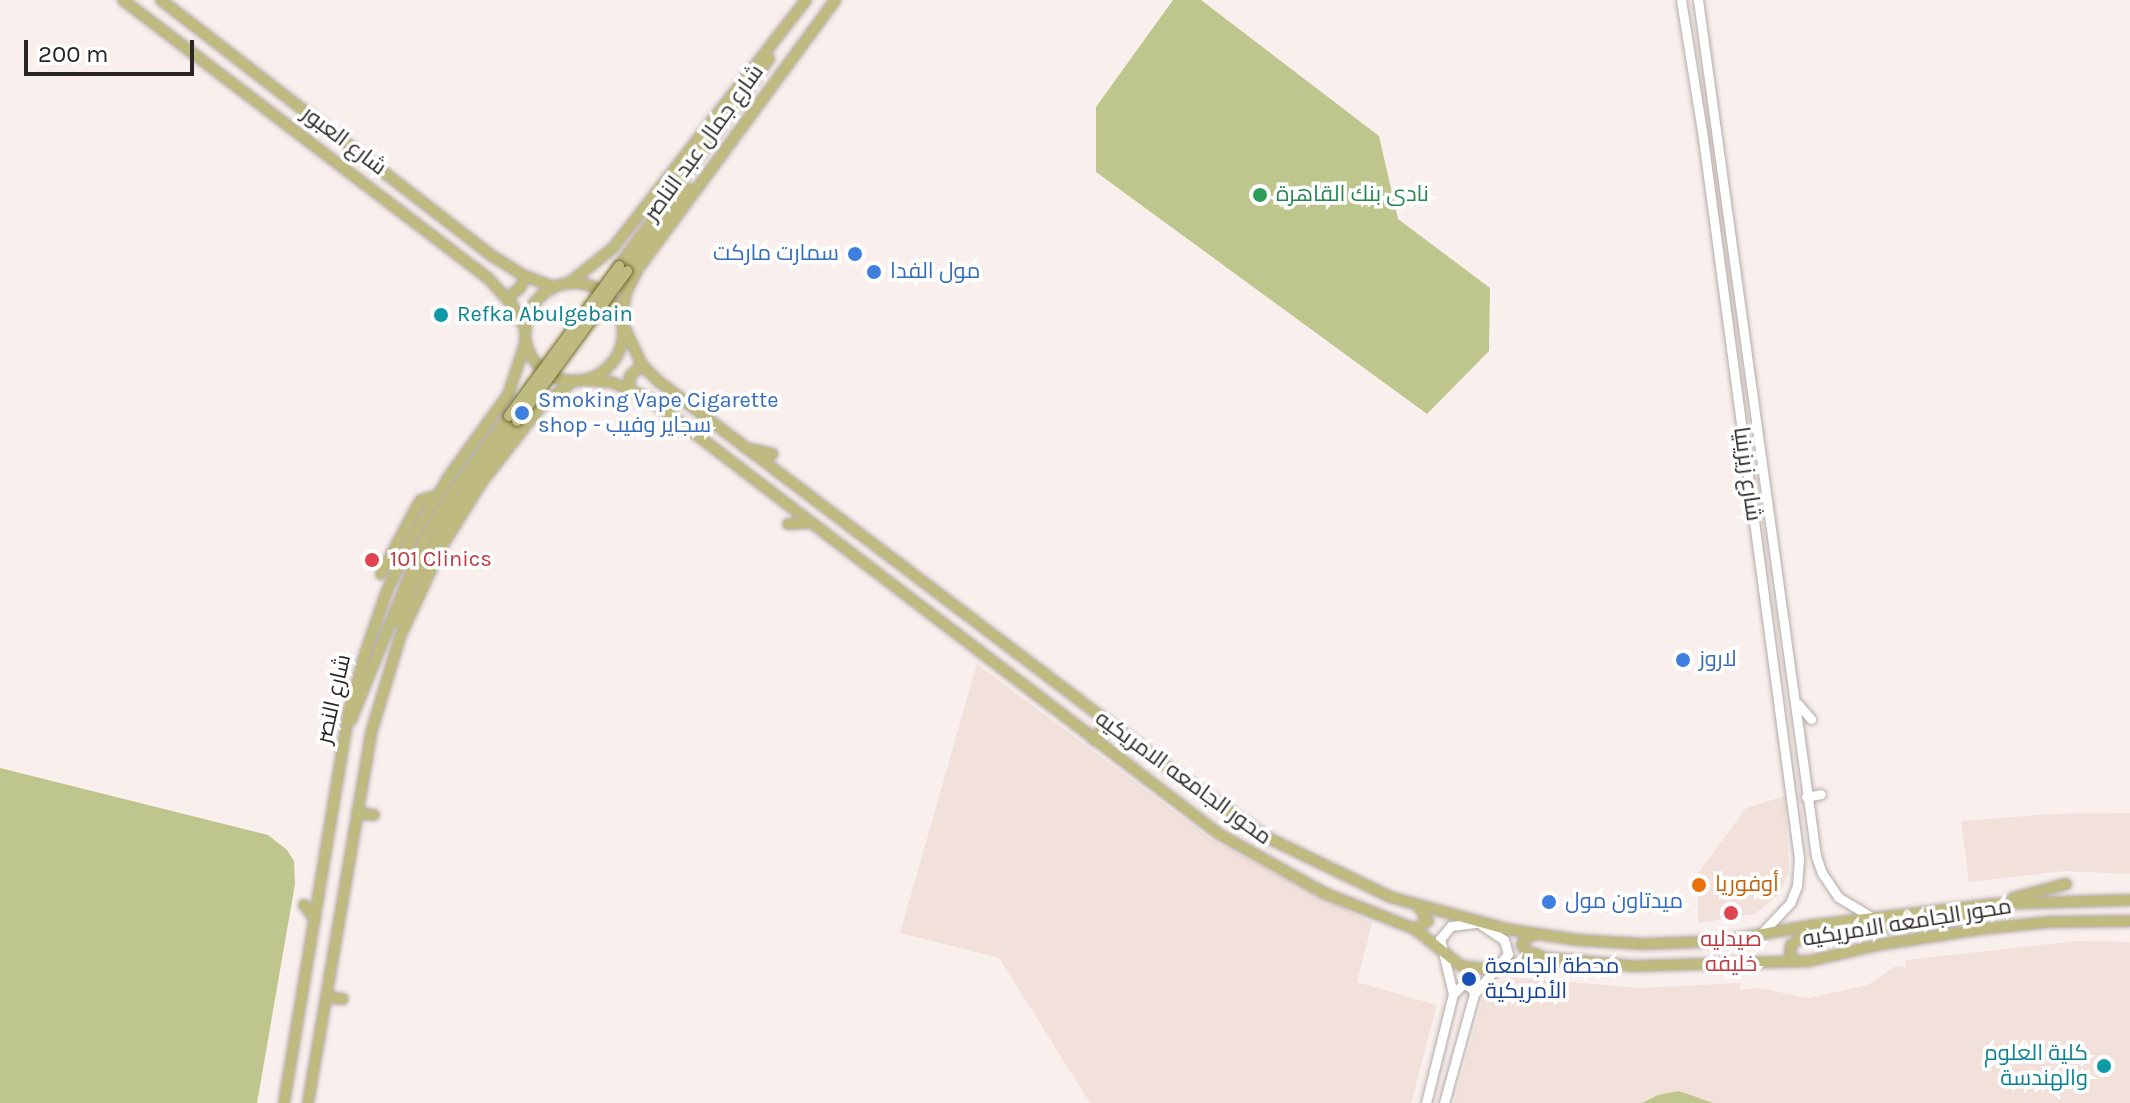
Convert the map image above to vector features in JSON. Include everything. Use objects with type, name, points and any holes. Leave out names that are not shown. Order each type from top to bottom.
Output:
[{"type":"main road","name":"شارع العبور","points":[[123,0],[487,277],[507,298],[526,335]]},
{"type":"main road","name":"شارع العبور","points":[[161,0],[487,252],[525,276],[553,287]]},
{"type":"main road","name":"شارع جمال عبد الناصر","points":[[569,283],[601,261],[806,0]]},
{"type":"main road","name":"شارع جمال عبد الناصر","points":[[626,271],[752,99],[770,85],[835,0]]},
{"type":"main road","name":"شارع زيزينيا","points":[[1681,0],[1799,858],[1797,886],[1790,903],[1758,936]]},
{"type":"main road","name":"شارع زيزينيا","points":[[1698,0],[1816,856],[1822,873],[1838,897],[1876,919]]},
{"type":"main road","points":[[400,637],[406,599],[466,488],[513,418],[626,271],[763,68],[779,35]]},
{"type":"main road","points":[[601,261],[612,273],[626,271]]},
{"type":"main road","points":[[622,320],[612,300],[597,288],[569,283],[553,287],[534,305],[526,335],[544,370],[579,380],[595,376],[615,359],[623,335],[626,271]]},
{"type":"main road","points":[[507,298],[520,288],[525,276]]},
{"type":"main road","name":"محور الجامعه الامريكيه","points":[[622,320],[642,365],[747,449],[1016,646],[1108,722],[1236,818],[1419,907],[1479,924],[1536,934],[1644,944],[1758,936],[1814,925],[1995,904],[2047,900],[2130,900]]},
{"type":"main road","name":"شارع النصر","points":[[284,1103],[347,726],[360,668],[387,591],[436,496],[512,386],[526,335]]},
{"type":"main road","points":[[629,388],[630,376],[642,365]]},
{"type":"main road","name":"محور الجامعه الامريكيه","points":[[579,380],[629,388],[647,397],[1094,740],[1249,852],[1336,899],[1415,929],[1442,952],[1469,968],[1547,958],[1645,966],[1795,962],[1836,957],[1899,941],[1992,928],[2050,922],[2130,921]]},
{"type":"main road","name":"شارع النصر","points":[[308,1103],[371,733],[400,637],[425,579],[461,513],[499,458],[542,405],[579,380]]},
{"type":"main road","points":[[512,386],[522,381],[533,383],[540,391],[542,405]]},
{"type":"main road","points":[[347,726],[359,707],[393,611],[425,538],[466,471],[513,418]]},
{"type":"main road","points":[[747,449],[772,454]]},
{"type":"main road","points":[[1750,493],[1766,489]]},
{"type":"main road","points":[[381,574],[421,500],[436,496]]},
{"type":"main road","points":[[1753,511],[1770,509]]},
{"type":"main road","points":[[788,524],[810,523]]},
{"type":"main road","points":[[1796,702],[1811,719]]},
{"type":"main road","points":[[1094,740],[1108,722]]},
{"type":"main road","points":[[1806,797],[1821,794]]},
{"type":"main road","points":[[357,813],[374,815]]},
{"type":"main road","points":[[1799,858],[1816,856]]},
{"type":"main road","points":[[1795,962],[1790,952],[1791,945],[1805,935],[1949,921],[2066,884]]},
{"type":"main road","points":[[304,905],[315,919]]},
{"type":"main road","points":[[1415,929],[1428,921],[1419,907]]},
{"type":"main road","points":[[1426,1103],[1453,994],[1440,939],[1447,928],[1479,924],[1507,944],[1507,959],[1474,994],[1444,1103]]},
{"type":"main road","points":[[1536,934],[1525,939],[1523,948],[1547,958]]},
{"type":"main road","points":[[1453,994],[1463,984],[1469,986],[1474,994]]},
{"type":"main road","points":[[327,997],[343,999]]},
{"type":"shaded area","points":[[977,664],[1212,840],[1372,923],[1357,982],[1437,1005],[1411,1103],[1090,1103],[999,958],[900,933]]},
{"type":"shaded area","points":[[1785,796],[1789,872],[1779,894],[1755,914],[1698,923],[1698,873],[1746,808]]},
{"type":"shaded area","points":[[2130,813],[2130,874],[2064,871],[1969,882],[1961,821],[2052,814]]},
{"type":"shaded area","points":[[2076,941],[2130,942],[2130,1103],[1454,1103],[1483,998],[1492,986],[1511,977],[1639,988],[1740,983],[1740,990],[1759,988],[1808,998],[1868,985],[1896,966],[1906,967],[1905,960]]},
{"type":"green space","name":"نادى بنك القاهرة","points":[[1173,0],[1201,0],[1379,136],[1398,219],[1490,288],[1489,351],[1427,414],[1096,172],[1096,107]]},
{"type":"green space","points":[[0,768],[268,835],[287,850],[294,861],[295,884],[257,1103],[0,1103]]},
{"type":"green space","points":[[1679,1091],[1713,1103],[1642,1103],[1658,1095]]},
{"type":"place","name":"نادى بنك القاهرة","points":[[1260,195]]},
{"type":"place","name":"سمارت ماركت","points":[[855,254]]},
{"type":"place","name":"مول الفدا","points":[[874,272]]},
{"type":"place","name":"Refka Abulgebain","points":[[441,315]]},
{"type":"place","name":"Smoking Vape Cigarette shop - سجاير وفيب","points":[[522,413]]},
{"type":"place","name":"101 Clinics","points":[[372,560]]},
{"type":"place","name":"لاروز","points":[[1683,660]]},
{"type":"place","name":"أوفوريا","points":[[1699,885]]},
{"type":"place","name":"ميدتاون مول","points":[[1549,902]]},
{"type":"place","name":"صيدليه خليفه","points":[[1731,913]]},
{"type":"place","name":"محطة الجامعة الأمريكية","points":[[1469,979]]},
{"type":"place","name":"كلية العلوم والهندسة","points":[[2104,1066]]}]
